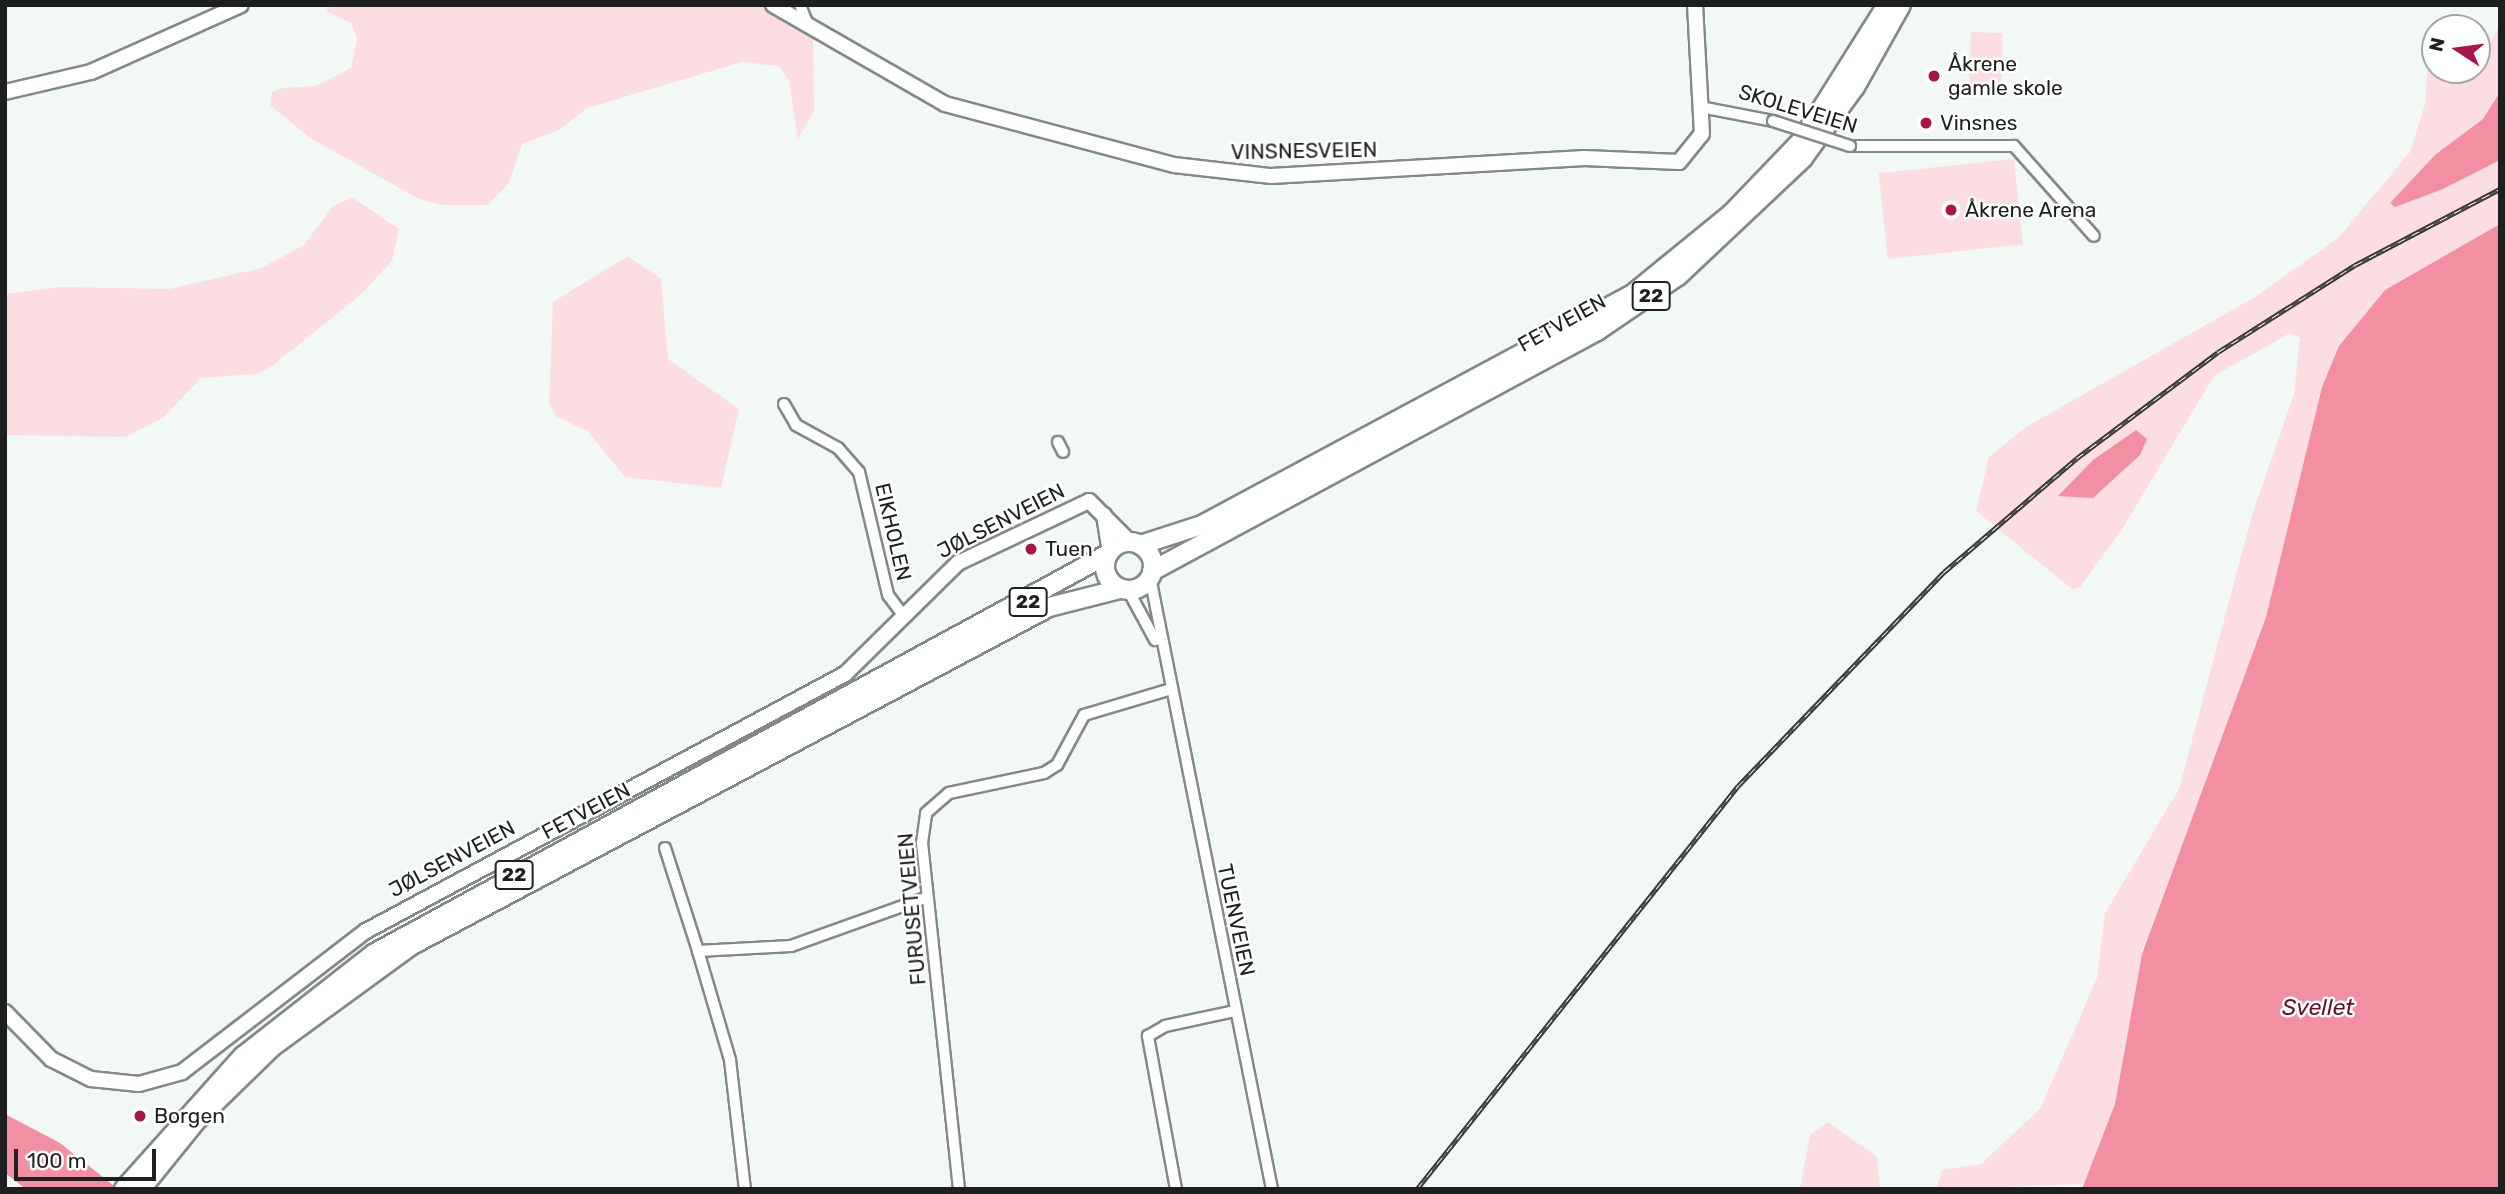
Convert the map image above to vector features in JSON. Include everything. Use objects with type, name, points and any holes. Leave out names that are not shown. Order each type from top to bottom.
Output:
[{"type":"highway","name":"FETVEIEN","points":[[1135,544],[1202,525],[1556,339],[1643,286],[1731,214],[1802,140],[1887,5]]},
{"type":"highway","name":"FETVEIEN","points":[[1151,574],[1597,331],[1678,276],[1803,158],[1850,95],[1901,5]]},
{"type":"highway","name":"22","points":[[1109,552],[1135,544]]},
{"type":"highway","points":[[1135,544],[1150,556],[1151,574]]},
{"type":"highway","name":"FETVEIEN","points":[[136,1184],[253,1046],[375,953],[1109,552]]},
{"type":"highway","points":[[1109,552],[1106,574],[1124,590]]},
{"type":"highway","name":"22","points":[[1124,590],[1151,574]]},
{"type":"highway","name":"FETVEIEN","points":[[136,1184],[272,1047],[412,945],[1041,611],[1076,596],[1124,590]]},
{"type":"main road","points":[[5,92],[90,72],[241,5]]},
{"type":"main road","name":"VINSNESVEIEN","points":[[773,5],[945,104],[1103,149],[1231,175],[1584,158],[1673,164],[1699,142],[1701,107],[1695,5]]},
{"type":"main road","name":"JØLSENVEIEN","points":[[5,1012],[51,1059],[91,1079],[139,1084],[182,1072],[366,931],[845,674],[937,578],[970,557],[1086,501],[1102,510]]},
{"type":"main road","points":[[1102,510],[1135,544]]},
{"type":"main road","points":[[1102,510],[1109,552]]},
{"type":"street","points":[[800,5],[809,27]]},
{"type":"street","name":"SKOLEVEIEN","points":[[1701,107],[1773,121],[1850,146],[2014,146],[2094,236]]},
{"type":"street","name":"EIKHOLEN","points":[[784,404],[796,425],[838,448],[859,472],[887,590],[904,615]]},
{"type":"street","name":"TUENVEIEN","points":[[1151,574],[1168,690],[1272,1189]]},
{"type":"street","name":"TUENVEIEN","points":[[1124,590],[1144,610],[1162,659]]},
{"type":"street","name":"FURUSETVEIEN","points":[[958,1189],[922,835],[934,802],[957,790],[1044,773],[1057,765],[1084,715],[1168,690]]},
{"type":"street","points":[[665,848],[730,1060],[745,1189]]},
{"type":"street","points":[[698,951],[791,946],[928,897]]},
{"type":"street","points":[[1176,1189],[1148,1036],[1165,1026],[1235,1011]]},
{"type":"shaded area","points":[[330,5],[768,5],[809,27],[813,37],[814,111],[798,139],[789,81],[779,66],[742,62],[587,108],[559,130],[522,144],[509,183],[488,205],[442,205],[419,199],[310,138],[270,105],[272,92],[282,88],[316,86],[351,68],[357,38],[351,23],[326,11]]},
{"type":"shaded area","points":[[2500,24],[2500,92],[2483,119],[2436,154],[2443,189],[2500,160],[2500,224],[2385,290],[2339,346],[2322,387],[2266,617],[2142,953],[2115,1104],[2085,1184],[1936,1189],[1942,1170],[1981,1164],[2040,1109],[2097,978],[2105,913],[2179,789],[2252,515],[2294,394],[2300,338],[2290,333],[2214,376],[2123,528],[2080,587],[2072,589],[1976,511],[1989,457],[2026,427],[2255,297],[2338,238],[2410,152],[2425,104],[2426,84],[2491,84],[2491,42]]},
{"type":"shaded area","points":[[1971,32],[2003,33],[2001,97],[1969,96]]},
{"type":"shaded area","name":"Åkrene Arena","points":[[2014,159],[2023,245],[1888,259],[1879,173]]},
{"type":"shaded area","points":[[352,197],[399,229],[392,261],[359,296],[272,366],[257,374],[201,378],[163,418],[125,437],[5,435],[5,294],[62,287],[169,289],[261,268],[304,245],[333,206]]},
{"type":"shaded area","points":[[628,256],[661,279],[668,359],[739,409],[721,488],[625,477],[588,432],[556,416],[549,403],[553,302]]},
{"type":"shaded area","points":[[1828,1122],[1877,1157],[1880,1189],[1800,1189],[1810,1135]]},
{"type":"water","points":[[2500,92],[2500,160],[2443,189],[2395,207],[2390,203],[2436,154],[2483,119]]},
{"type":"water","name":"Svellet","points":[[2500,224],[2500,1189],[2082,1189],[2115,1104],[2142,954],[2266,617],[2322,387],[2339,346],[2385,290]]},
{"type":"water","points":[[2136,430],[2147,439],[2140,455],[2093,498],[2058,496],[2093,460]]},
{"type":"water","points":[[5,1114],[60,1143],[118,1189],[26,1189],[5,1173]]},
{"type":"railway","points":[[1417,1189],[1738,786],[1944,572],[2077,458],[2218,352],[2355,265],[2500,189]]},
{"type":"place","name":"Åkrene gamle skole","points":[[1934,76]]},
{"type":"place","name":"Vinsnes","points":[[1926,123]]},
{"type":"place","name":"Åkrene Arena","points":[[1951,210]]},
{"type":"place","name":"Tuen","points":[[1031,549]]},
{"type":"place","name":"Borgen","points":[[140,1116]]}]
